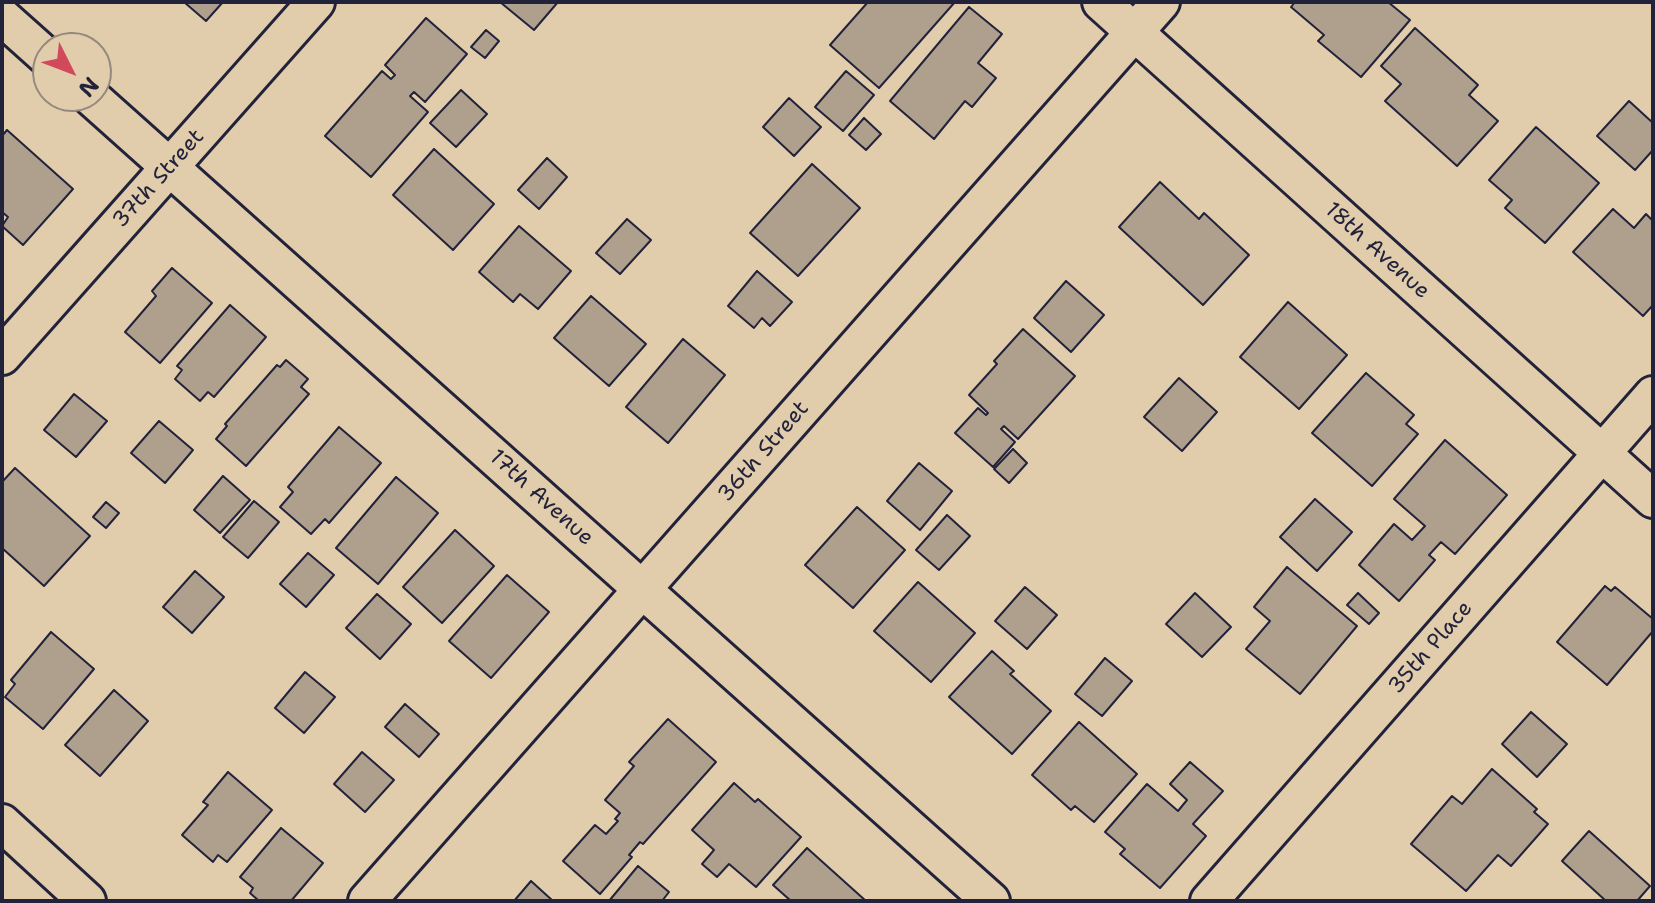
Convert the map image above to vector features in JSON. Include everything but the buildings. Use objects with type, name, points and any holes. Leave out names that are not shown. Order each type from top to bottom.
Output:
[{"type":"street","name":"37th Street","points":[[2,356],[316,2]]},
{"type":"street","name":"18th Avenue","points":[[1101,2],[1653,499]]},
{"type":"street","name":"36th Street","points":[[367,901],[1161,2]]},
{"type":"street","points":[[2,17],[32,44]]},
{"type":"street","name":"17th Avenue","points":[[108,112],[991,901]]},
{"type":"street","name":"35th Place","points":[[1209,901],[1653,395]]},
{"type":"street","points":[[2,823],[87,901]]}]
